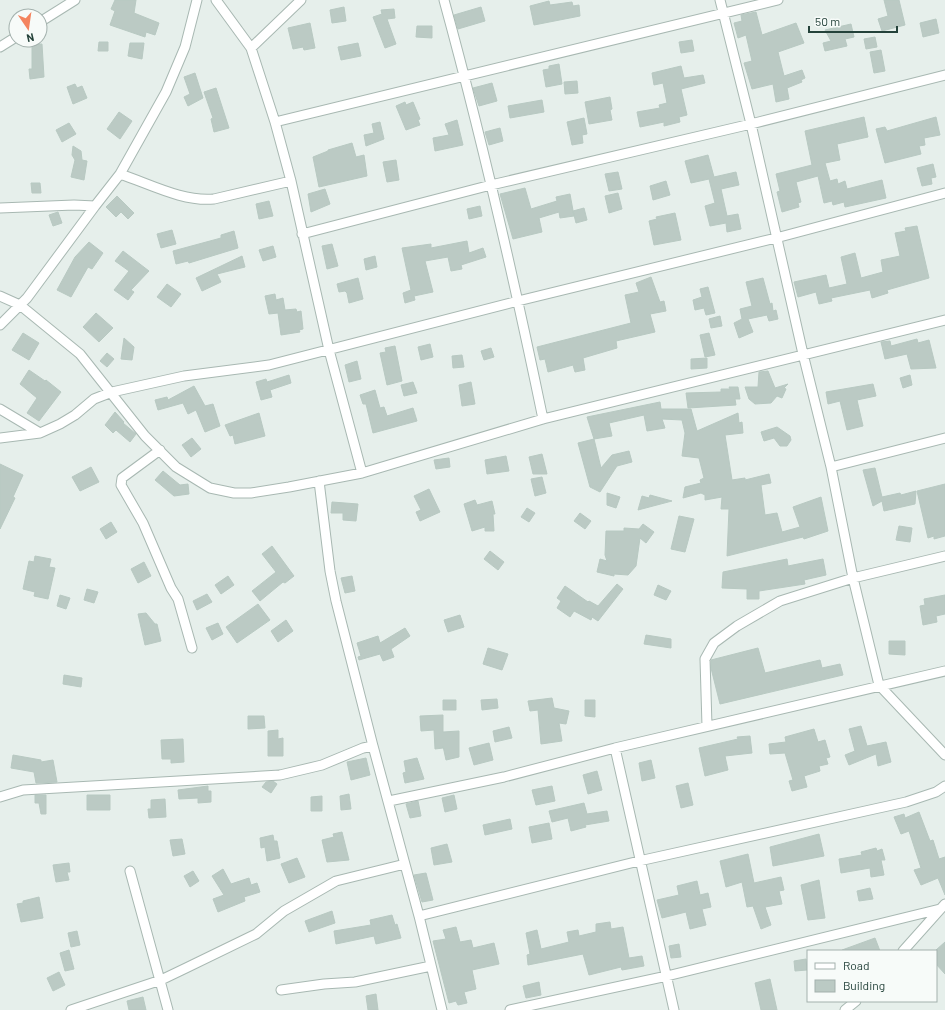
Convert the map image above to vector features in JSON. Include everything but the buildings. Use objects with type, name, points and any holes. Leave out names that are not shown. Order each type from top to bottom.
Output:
[{"type":"street","points":[[48,17],[75,0]]},
{"type":"street","points":[[0,325],[20,305],[66,248],[95,206],[120,174],[166,92],[185,47],[197,0]]},
{"type":"street","points":[[216,0],[251,48],[275,122],[291,181],[329,350],[362,472]]},
{"type":"street","points":[[251,48],[301,0]]},
{"type":"street","points":[[444,0],[465,75],[491,185],[543,419]]},
{"type":"street","points":[[720,0],[751,124],[803,354],[831,467],[853,578],[879,685],[945,755]]},
{"type":"street","points":[[275,122],[778,0]]},
{"type":"street","points":[[302,234],[491,185],[751,124],[945,75]]},
{"type":"street","points":[[120,174],[186,197],[202,200],[214,199],[291,181]]},
{"type":"street","points":[[0,438],[40,432],[60,424],[75,415],[94,399],[112,392],[184,376],[269,365],[518,301],[776,238],[945,193]]},
{"type":"street","points":[[0,208],[74,205],[95,206]]},
{"type":"street","points":[[0,296],[20,305],[80,354],[112,392],[145,436],[176,467],[210,488],[223,492],[251,493],[362,472],[543,419],[945,320]]},
{"type":"street","points":[[0,409],[40,432]]},
{"type":"street","points":[[831,467],[945,438]]},
{"type":"street","points":[[160,450],[122,478],[121,485],[143,523],[171,588],[178,599],[192,648]]},
{"type":"street","points":[[319,481],[330,571],[336,601],[419,916],[442,1010]]},
{"type":"street","points":[[707,726],[705,659],[714,643],[780,601],[853,578],[945,556]]},
{"type":"street","points":[[388,801],[504,777],[615,748],[879,685],[945,671]]},
{"type":"street","points":[[0,797],[23,790],[280,775],[322,765],[351,752],[373,746]]},
{"type":"street","points":[[615,748],[639,862],[668,976],[674,1010]]},
{"type":"street","points":[[419,916],[639,862],[906,802],[936,792],[945,786]]},
{"type":"street","points":[[71,1010],[161,980],[256,934],[284,911],[336,880],[405,864]]},
{"type":"street","points":[[130,870],[168,1010]]},
{"type":"street","points":[[510,1010],[668,976],[942,907]]},
{"type":"street","points":[[904,950],[942,907]]},
{"type":"street","points":[[281,990],[324,984],[355,982],[431,966]]},
{"type":"street","points":[[845,1010],[855,1002]]}]
